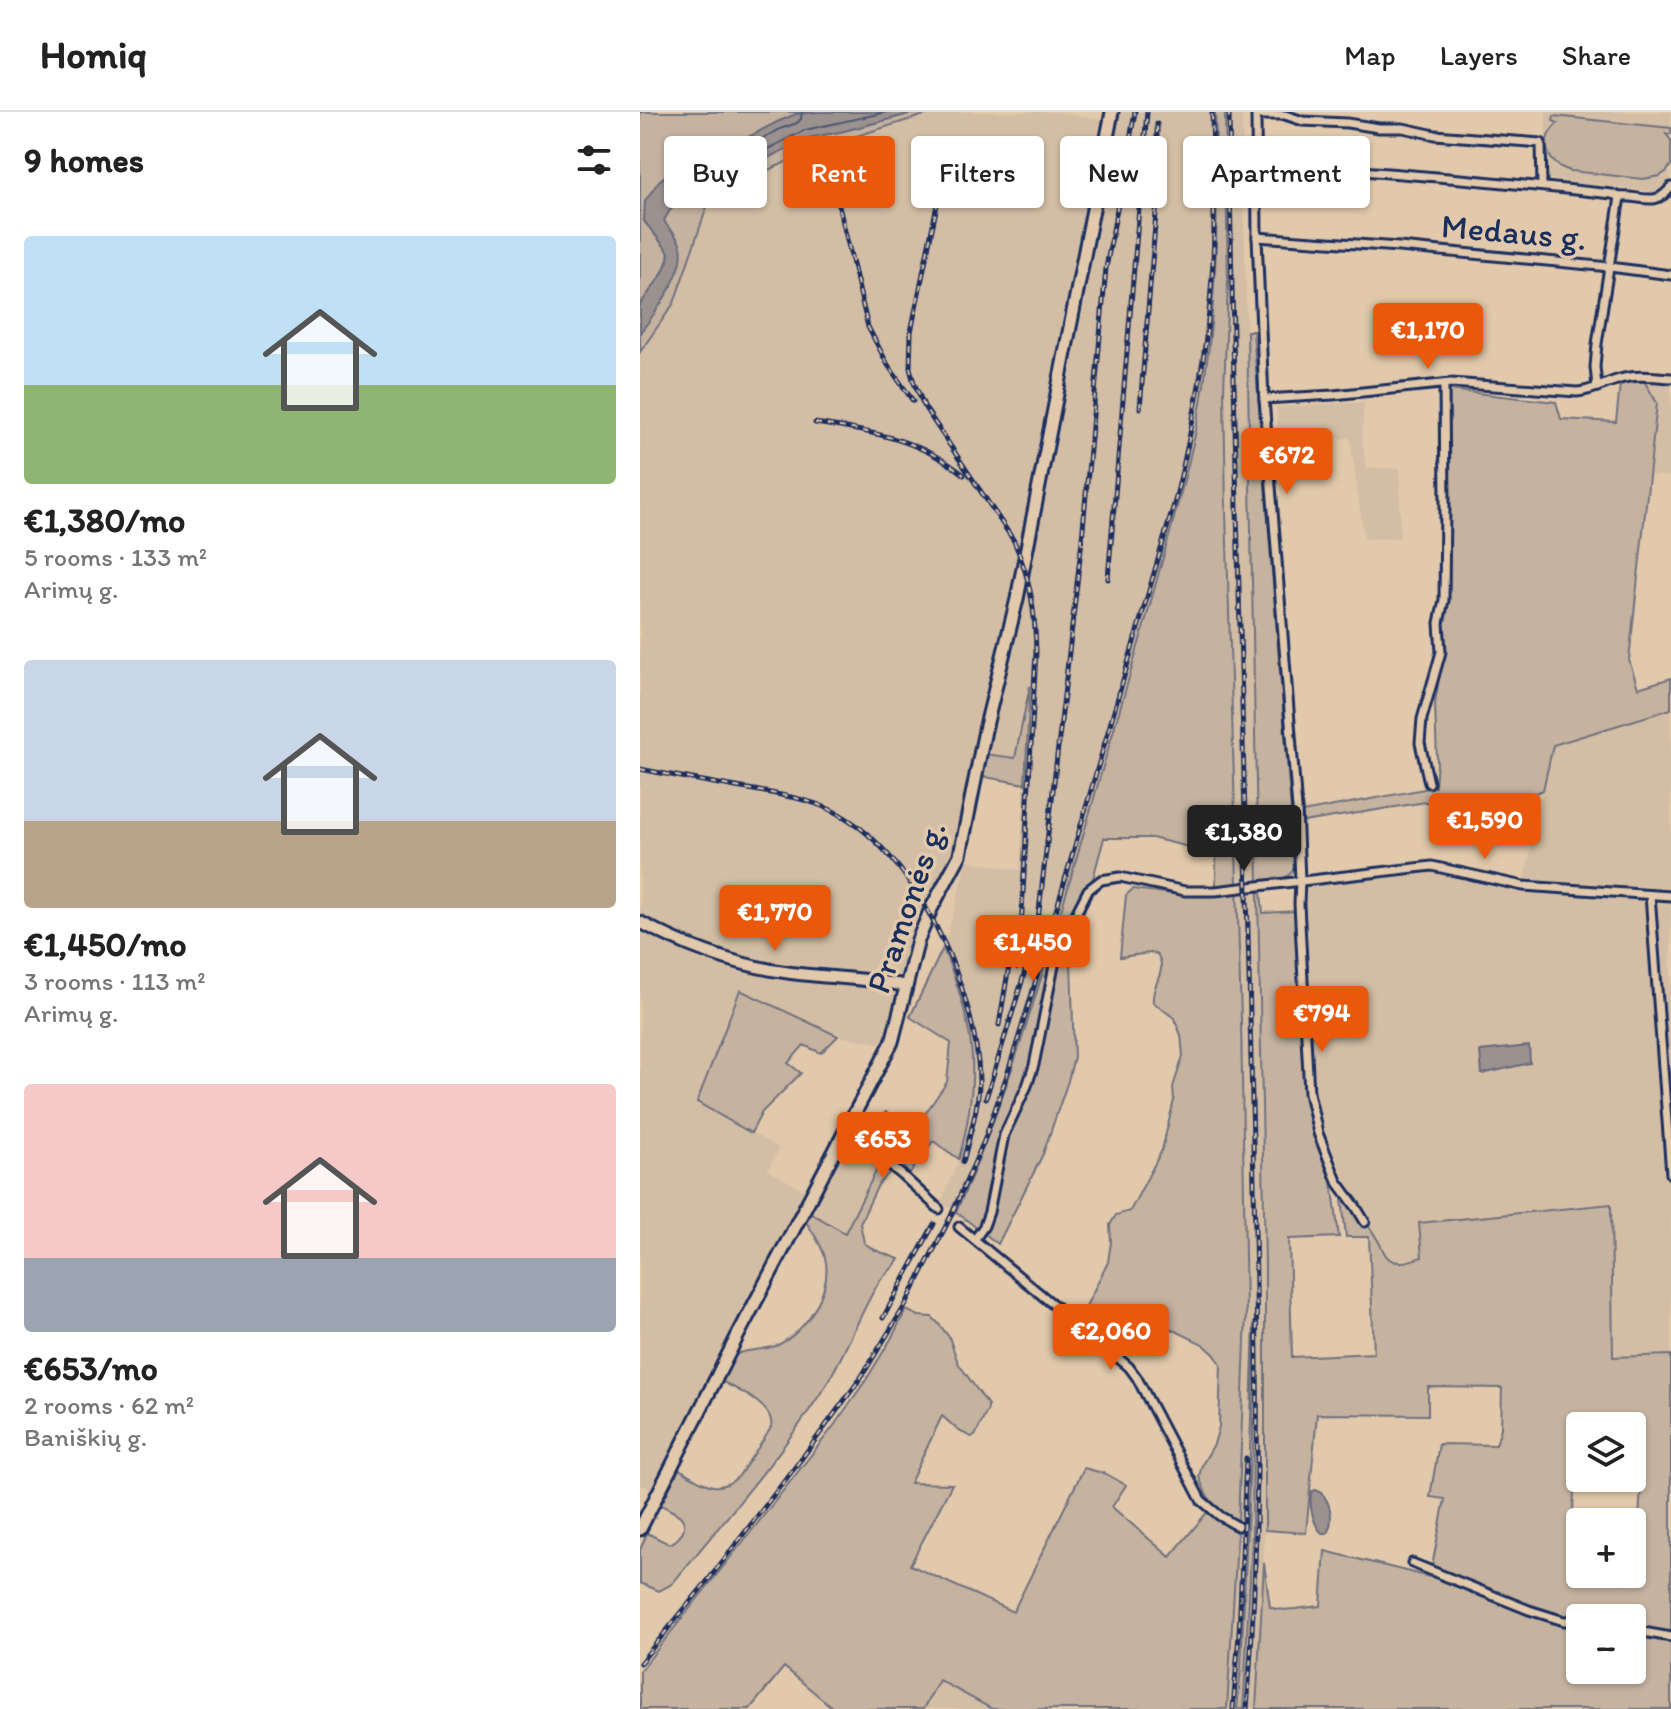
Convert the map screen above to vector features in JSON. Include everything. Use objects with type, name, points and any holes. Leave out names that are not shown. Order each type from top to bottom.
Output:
[{"type":"main road","name":"Pramonės g.","points":[[640,1529],[892,1042],[918,940],[960,855],[982,744],[1017,599],[1112,112]]},
{"type":"main road","points":[[640,922],[708,952],[755,966],[788,973],[906,986]]},
{"type":"street","points":[[1256,136],[1256,113],[1303,121],[1403,128],[1435,135],[1541,143],[1542,186]]},
{"type":"street","points":[[1370,172],[1658,199],[1671,187]]},
{"type":"street","points":[[1597,387],[1596,356],[1620,197]]},
{"type":"street","points":[[1257,208],[1264,399],[1297,809],[1309,1093],[1318,1133],[1337,1181],[1365,1222]]},
{"type":"street","name":"Medaus g.","points":[[1257,237],[1399,247],[1671,275]]},
{"type":"street","points":[[1264,399],[1444,384],[1585,392],[1622,378],[1671,378]]},
{"type":"street","points":[[1429,783],[1420,743],[1422,719],[1441,652],[1439,623],[1444,600],[1444,384]]},
{"type":"street","points":[[975,1239],[989,1212],[1004,1135],[1034,1065],[1057,951],[1088,890],[1101,880],[1111,877],[1185,891],[1215,891],[1432,866],[1523,886],[1671,896]]},
{"type":"street","points":[[1650,895],[1671,1174]]},
{"type":"street","points":[[846,1130],[939,1209]]},
{"type":"street","points":[[959,1227],[1129,1367],[1201,1500],[1237,1526]]},
{"type":"street","points":[[1412,1563],[1529,1610],[1566,1621]]},
{"type":"street","points":[[1646,1633],[1671,1637]]},
{"type":"shaded area","points":[[640,112],[818,112],[793,117],[752,136],[664,136],[664,204],[644,221],[669,252],[668,260],[640,305]]},
{"type":"shaded area","points":[[917,112],[934,112],[856,136],[818,136]]},
{"type":"shaded area","points":[[934,112],[1055,112],[1104,120],[1101,136],[1060,136],[1060,208],[1087,208],[1020,555],[954,851],[926,899],[909,941],[884,1044],[838,1036],[741,990],[697,1102],[779,1148],[768,1170],[807,1192],[655,1490],[640,1485],[640,352],[674,303],[707,208],[767,208],[767,171],[783,164],[783,208],[895,208],[895,136],[856,136]]},
{"type":"shaded area","points":[[1117,112],[1215,112],[1216,136],[1183,136],[1183,208],[1216,208],[1215,284],[1204,379],[1176,513],[1035,996],[1000,1105],[956,1212],[941,1202],[959,1159],[966,1131],[972,1101],[972,1056],[964,1004],[943,948],[966,860],[1020,870],[1029,693],[1015,758],[984,754],[1025,583],[1098,208],[1167,208],[1167,136],[1112,136]]},
{"type":"shaded area","points":[[1215,112],[1225,112],[1225,136],[1216,136]]},
{"type":"shaded area","points":[[1225,112],[1242,112],[1242,136],[1225,136]]},
{"type":"shaded area","points":[[1546,112],[1671,112],[1670,180],[1664,188],[1654,192],[1546,179]]},
{"type":"shaded area","points":[[1554,116],[1671,128],[1671,134],[1666,134],[1671,140],[1671,165],[1660,176],[1643,179],[1562,168],[1548,151],[1548,137],[1558,123],[1553,121]]},
{"type":"shaded area","points":[[783,150],[783,164],[767,171],[767,158]]},
{"type":"shaded area","points":[[671,208],[707,208],[674,303],[640,352],[640,333],[672,286],[674,233],[664,220]]},
{"type":"shaded area","points":[[1217,208],[1227,208],[1226,510],[1246,1314],[1227,1709],[992,1709],[939,1680],[923,1709],[834,1709],[784,1667],[750,1709],[640,1709],[640,1671],[833,1427],[866,1380],[906,1310],[919,1316],[932,1317],[938,1323],[949,1337],[958,1363],[988,1405],[975,1436],[971,1437],[942,1416],[910,1483],[952,1484],[910,1565],[1013,1612],[1084,1468],[1106,1474],[1126,1485],[1112,1507],[1170,1557],[1214,1504],[1199,1477],[1219,1427],[1221,1364],[1214,1354],[1203,1344],[1165,1326],[1141,1309],[1107,1343],[1080,1318],[1108,1262],[1110,1225],[1116,1215],[1130,1211],[1162,1150],[1174,1100],[1173,1087],[1183,1056],[1181,1035],[1174,1018],[1153,1002],[1161,966],[1157,954],[1120,957],[1126,895],[1133,889],[1216,896],[1216,851],[1152,838],[1104,838],[1071,959],[1074,1057],[1043,1154],[998,1244],[956,1212],[996,1113],[1031,1011],[1175,515],[1190,458],[1204,382],[1213,305]]},
{"type":"shaded area","points":[[1227,208],[1244,208],[1258,884],[1237,885],[1224,391]]},
{"type":"shaded area","points":[[1247,331],[1253,331],[1295,862],[1287,877],[1258,884]]},
{"type":"shaded area","points":[[1643,379],[1671,381],[1671,476],[1650,476],[1657,403]]},
{"type":"shaded area","points":[[1643,379],[1657,403],[1629,660],[1638,688],[1671,678],[1671,709],[1553,745],[1543,790],[1510,802],[1484,806],[1444,799],[1303,822],[1302,812],[1435,787],[1435,703],[1444,647],[1442,625],[1446,595],[1449,390],[1556,402],[1561,419],[1616,422],[1620,384]]},
{"type":"shaded area","points":[[1364,402],[1362,437],[1366,467],[1400,469],[1400,538],[1364,539],[1350,438],[1280,443],[1276,407]]},
{"type":"shaded area","points":[[1030,686],[1025,784],[979,776],[984,754],[1015,758]]},
{"type":"shaded area","points":[[1671,709],[1671,1355],[1613,1357],[1611,1205],[1419,1223],[1422,1257],[1401,1263],[1385,1255],[1347,1185],[1318,1113],[1312,1089],[1306,884],[1420,870],[1522,891],[1552,745]]},
{"type":"shaded area","points":[[1258,892],[1265,1265],[1264,1563],[1256,1709],[1243,1709],[1252,1536],[1254,1352],[1241,1668],[1237,1709],[1227,1709],[1238,1523],[1245,1237],[1237,894]]},
{"type":"shaded area","points":[[1258,892],[1261,892],[1263,913],[1296,911],[1306,1097],[1317,1145],[1333,1189],[1339,1237],[1289,1239],[1292,1357],[1374,1353],[1369,1237],[1346,1237],[1343,1198],[1368,1225],[1387,1257],[1399,1262],[1422,1257],[1419,1223],[1611,1204],[1613,1357],[1671,1355],[1671,1709],[1256,1709],[1264,1563],[1270,1607],[1281,1610],[1321,1606],[1325,1551],[1430,1577],[1445,1499],[1430,1497],[1439,1444],[1496,1445],[1501,1428],[1502,1388],[1428,1387],[1428,1415],[1317,1414],[1306,1533],[1265,1530],[1265,1265]],"holes":[[[1566,1412],[1646,1412],[1646,1492],[1641,1492],[1640,1508],[1646,1508],[1646,1588],[1566,1588],[1566,1508],[1573,1508],[1574,1492],[1566,1492]]]},
{"type":"shaded area","points":[[943,948],[963,1003],[972,1052],[966,1129],[959,1159],[933,1141],[909,1175],[875,1121],[886,1112],[916,1127],[947,1082],[951,1043],[910,1017]]},
{"type":"shaded area","points":[[740,990],[838,1036],[821,1053],[804,1045],[788,1063],[801,1073],[762,1112],[751,1133],[697,1102]]},
{"type":"shaded area","points":[[855,1141],[880,1163],[845,1233],[809,1212],[845,1142]]},
{"type":"shaded area","points":[[880,1163],[891,1171],[878,1185],[860,1223],[864,1243],[899,1259],[876,1287],[826,1385],[752,1487],[672,1584],[659,1591],[640,1583],[640,1550],[647,1533],[669,1544],[680,1536],[684,1528],[680,1516],[661,1505],[679,1469],[709,1485],[731,1482],[739,1476],[771,1427],[771,1419],[761,1405],[721,1381],[737,1354],[778,1345],[798,1330],[815,1308],[825,1283],[826,1270],[822,1248],[805,1220],[809,1212],[845,1233]]},
{"type":"shaded area","points":[[1254,1321],[1252,1536],[1243,1709],[1237,1709],[1241,1668]]},
{"type":"shaded area","points":[[939,1680],[992,1709],[923,1709]]},
{"type":"water","points":[[917,112],[818,136],[783,136],[783,150],[767,158],[767,136],[750,136],[796,114]]},
{"type":"water","points":[[664,177],[664,208],[671,208],[664,220],[680,243],[682,257],[668,292],[640,333],[640,305],[668,261],[669,252],[644,221],[645,201]]},
{"type":"water","points":[[1529,1046],[1530,1063],[1482,1074],[1480,1051]]},
{"type":"water","points":[[1316,1490],[1325,1497],[1330,1509],[1331,1522],[1327,1533],[1322,1533],[1316,1525],[1312,1513],[1311,1496],[1312,1491]]},
{"type":"railway","points":[[986,1098],[1038,920],[1082,540],[1106,268],[1135,112]]},
{"type":"railway","points":[[1108,579],[1147,112]]},
{"type":"railway","points":[[640,1663],[709,1579],[860,1379],[906,1304],[950,1218],[984,1141],[1031,997],[1182,473],[1210,305],[1214,236],[1212,112]]},
{"type":"railway","points":[[1229,112],[1256,1303],[1256,1547],[1247,1709]]},
{"type":"railway","points":[[1140,408],[1157,201],[1157,124]]},
{"type":"railway","points":[[839,208],[868,327],[888,365],[913,401]]},
{"type":"railway","points":[[936,208],[911,332],[910,368],[925,408],[1014,541],[1028,582],[1035,622],[1036,652],[1017,968]]},
{"type":"railway","points":[[815,423],[894,438],[929,453],[964,475]]},
{"type":"railway","points":[[640,769],[811,802],[862,829],[890,856],[937,928],[968,1009],[979,1084],[963,1162]]},
{"type":"railway","points":[[999,1025],[1011,954]]},
{"type":"railway","points":[[883,1318],[934,1224]]},
{"type":"railway","points":[[1233,1709],[1246,1458]]}]
